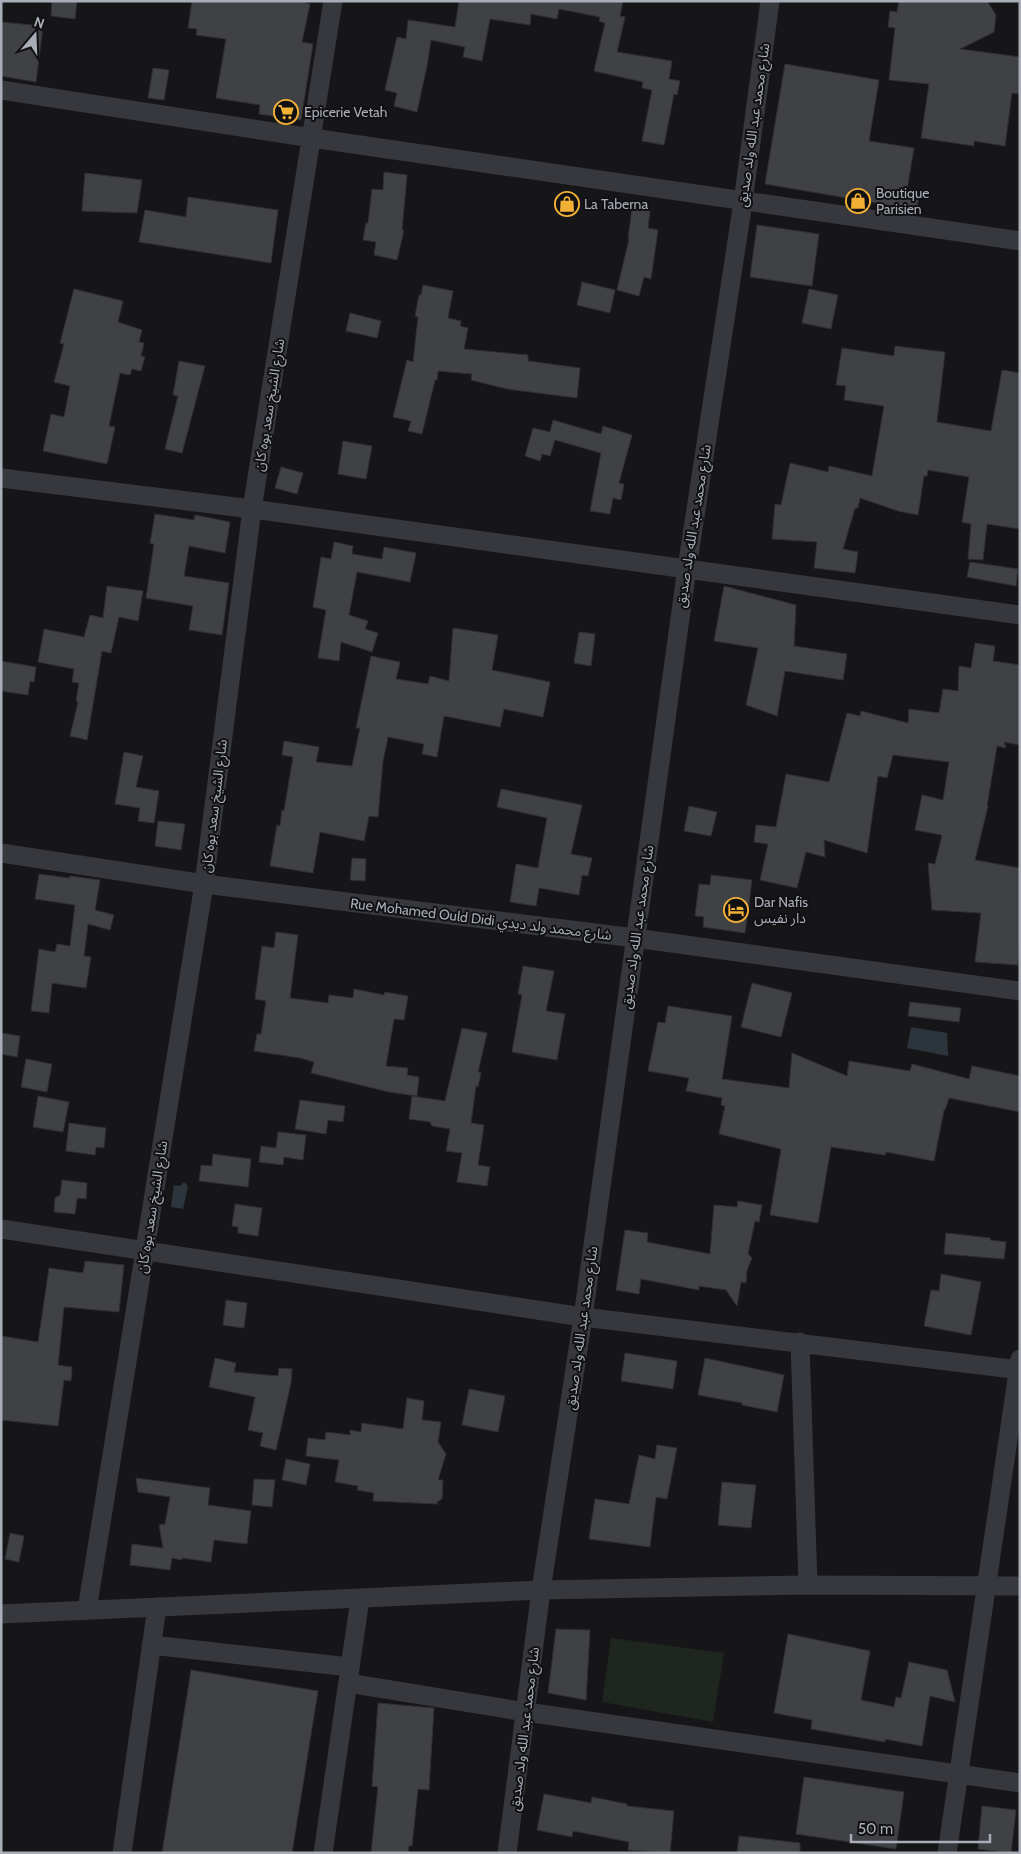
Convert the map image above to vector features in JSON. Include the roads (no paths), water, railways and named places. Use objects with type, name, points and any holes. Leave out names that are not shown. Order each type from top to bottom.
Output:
[{"type":"street","name":"شارع الشيخ سعد بوه كان","points":[[87,1610],[204,884],[252,508],[312,138],[332,1]]},
{"type":"street","name":"شارع محمد عبد الله ولد صديق","points":[[507,1853],[541,1590],[583,1317],[687,568],[743,202],[770,1]]},
{"type":"street","points":[[1,90],[743,202],[1020,241]]},
{"type":"street","points":[[1,478],[252,508],[1020,615]]},
{"type":"street","name":"Rue Mohamed Ould Didi شارع محمد ولد ديدي","points":[[1,853],[204,884],[635,938],[1020,992]]},
{"type":"street","points":[[1,1229],[583,1317],[1019,1365],[947,1853]]},
{"type":"street","points":[[800,1342],[808,1585]]},
{"type":"street","points":[[1,1614],[541,1590],[808,1585],[1020,1586]]},
{"type":"street","points":[[323,1853],[360,1599]]},
{"type":"street","points":[[122,1853],[156,1607]]},
{"type":"street","points":[[152,1645],[349,1675],[526,1712],[1020,1783]]},
{"type":"place","name":"Epicerie Vetah","points":[[286,112]]},
{"type":"place","name":"Boutique Parisien","points":[[858,201]]},
{"type":"place","name":"La Taberna","points":[[567,204]]},
{"type":"place","name":"Dar Nafis دار نفيس","points":[[736,910]]}]
